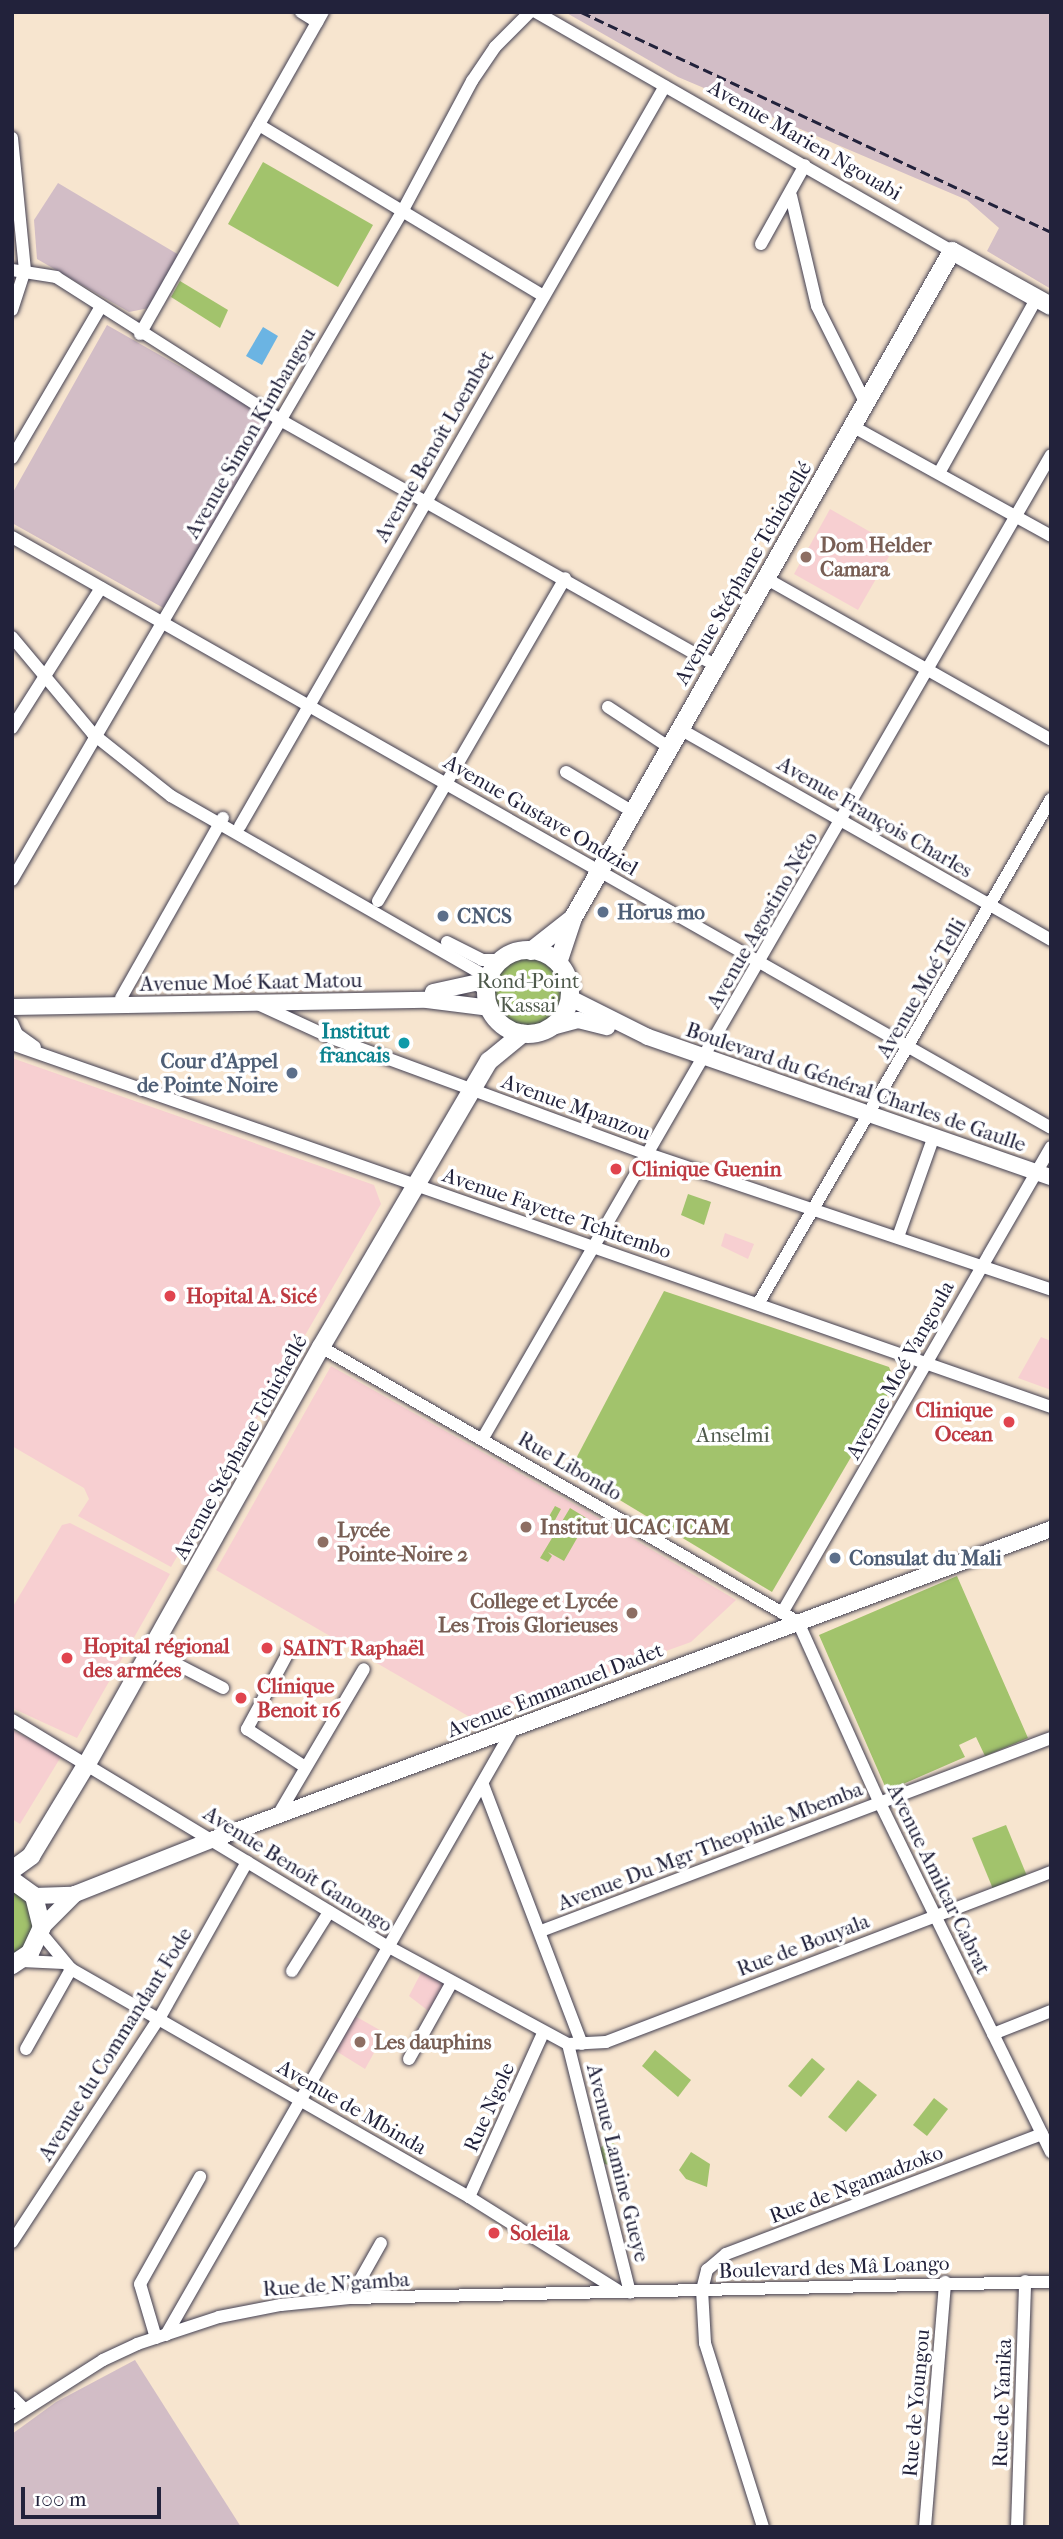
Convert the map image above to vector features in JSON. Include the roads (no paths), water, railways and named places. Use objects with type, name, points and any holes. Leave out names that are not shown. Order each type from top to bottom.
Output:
[{"type":"highway","name":"Avenue Marien Ngouabi","points":[[951,251],[1044,302]]},
{"type":"highway","name":"Avenue Stéphane Tchichellé","points":[[558,963],[573,918],[951,251]]},
{"type":"highway","name":"Avenue Stéphane Tchichellé","points":[[531,951],[573,918]]},
{"type":"highway","points":[[531,951],[558,963],[568,980],[570,998],[552,1027],[522,1034],[493,1014],[488,979],[502,960],[531,951]]},
{"type":"highway","name":"Avenue Stéphane Tchichellé","points":[[489,1061],[493,1014]]},
{"type":"highway","name":"Avenue Stéphane Tchichellé","points":[[12,1870],[32,1856],[88,1762],[321,1347],[489,1061],[522,1034]]},
{"type":"highway","name":"Avenue Stéphane Tchichellé","points":[[32,1856],[31,1894],[41,1930]]},
{"type":"highway","points":[[12,1880],[31,1894]]},
{"type":"highway","points":[[17,1963],[41,1930]]},
{"type":"main road","name":"Avenue Moé Kaat Matou","points":[[12,1001],[423,993],[488,979]]},
{"type":"main road","name":"Boulevard du Général Charles de Gaulle","points":[[570,998],[648,1037]]},
{"type":"main road","name":"Avenue Moé Kaat Matou","points":[[12,1007],[427,1000],[493,1014]]},
{"type":"main road","name":"Boulevard du Général Charles de Gaulle","points":[[552,1027],[588,1021],[648,1037],[1043,1174]]},
{"type":"main road","name":"Avenue Emmanuel Dadet","points":[[31,1894],[75,1894],[278,1815],[1051,1529]]},
{"type":"main road","name":"Avenue Emmanuel Dadet","points":[[41,1930],[75,1894]]},
{"type":"street","points":[[140,334],[320,17],[301,12]]},
{"type":"street","name":"Avenue Simon Kimbangou","points":[[12,880],[93,734],[145,657],[160,621],[282,421],[402,212],[472,81],[495,47],[530,12]]},
{"type":"street","name":"Avenue Marien Ngouabi","points":[[536,12],[951,251]]},
{"type":"street","name":"Avenue Benoît Loembet","points":[[240,826],[304,707],[665,86]]},
{"type":"street","points":[[259,125],[544,296]]},
{"type":"street","points":[[12,138],[18,270],[12,310]]},
{"type":"street","points":[[761,244],[805,165]]},
{"type":"street","points":[[790,196],[817,306],[865,402]]},
{"type":"street","points":[[18,270],[56,277],[140,334],[282,421],[565,578],[716,666]]},
{"type":"street","points":[[939,473],[1044,302]]},
{"type":"street","points":[[12,458],[102,306]]},
{"type":"street","points":[[852,426],[1051,537]]},
{"type":"street","name":"Avenue Agostino Néto","points":[[483,1438],[596,1247],[1051,455]]},
{"type":"street","name":"Avenue Gustave Ondziel","points":[[12,537],[304,707],[447,782],[1051,1128]]},
{"type":"street","points":[[378,901],[565,578]]},
{"type":"street","points":[[767,579],[1051,740]]},
{"type":"street","points":[[12,728],[100,588]]},
{"type":"street","points":[[12,637],[93,734],[155,782],[488,979]]},
{"type":"street","points":[[608,707],[670,748]]},
{"type":"street","name":"Avenue François Charles","points":[[680,729],[1051,940]]},
{"type":"street","points":[[565,772],[633,812]]},
{"type":"street","name":"Avenue Moé Telli","points":[[758,1304],[871,1115],[1051,799]]},
{"type":"street","points":[[221,821],[240,826],[378,901],[468,954],[502,960]]},
{"type":"street","points":[[121,998],[221,821]]},
{"type":"street","name":"Avenue Mpanzou","points":[[252,1002],[332,1038],[648,1154],[981,1264],[1051,1290]]},
{"type":"street","name":"Avenue Fayette Tchitembo","points":[[12,1023],[23,1040],[50,1056]]},
{"type":"street","name":"Avenue Fayette Tchitembo","points":[[12,1044],[1051,1406]]},
{"type":"street","points":[[898,1237],[934,1136]]},
{"type":"street","name":"Avenue Moé Vangoula","points":[[782,1613],[927,1364],[981,1264],[1043,1174],[1051,1147]]},
{"type":"street","name":"Rue Libondo","points":[[321,1347],[798,1622]]},
{"type":"street","name":"Avenue Amilcar Cabrat","points":[[798,1622],[879,1801],[1050,2149]]},
{"type":"street","points":[[151,1651],[223,1688]]},
{"type":"street","points":[[289,1651],[247,1729],[305,1767]]},
{"type":"street","points":[[278,1815],[364,1670]]},
{"type":"street","name":"Avenue Benoît Ganongo","points":[[12,1720],[88,1762],[329,1912],[568,2045]]},
{"type":"street","points":[[161,2336],[301,2099],[513,1729]]},
{"type":"street","name":"Avenue Du Mgr Theophile Mbemba","points":[[541,1931],[1051,1738]]},
{"type":"street","name":"Avenue Lamine Gueye","points":[[483,1785],[582,2044]]},
{"type":"street","name":"Avenue du Commandant Fode","points":[[12,2242],[160,2017],[247,1862]]},
{"type":"street","name":"Rue de Bouyala","points":[[568,2045],[618,2037],[1051,1872]]},
{"type":"street","points":[[292,1971],[329,1912]]},
{"type":"street","name":"Avenue de Mbinda","points":[[41,1930],[67,1966]]},
{"type":"street","name":"Avenue de Mbinda","points":[[17,1963],[67,1966],[160,2017],[469,2197],[624,2291]]},
{"type":"street","points":[[26,2049],[67,1966]]},
{"type":"street","points":[[410,2059],[452,1982]]},
{"type":"street","points":[[993,2034],[1051,2011]]},
{"type":"street","name":"Rue Ngole","points":[[469,2197],[543,2033]]},
{"type":"street","name":"Avenue Lamine Gueye","points":[[568,2045],[624,2291]]},
{"type":"street","name":"Rue de Ngamadzoko","points":[[702,2290],[707,2270],[726,2254],[1042,2134]]},
{"type":"street","points":[[161,2336],[140,2284],[200,2177]]},
{"type":"street","points":[[349,2298],[381,2243]]},
{"type":"street","name":"Rue de Yanika","points":[[1017,2527],[1025,2281]]},
{"type":"street","name":"Boulevard des Mâ Loango","points":[[624,2291],[1051,2281]]},
{"type":"street","name":"Rue de Youngou","points":[[925,2527],[945,2283]]},
{"type":"street","points":[[702,2290],[705,2343],[763,2527]]},
{"type":"street","name":"Rue de N'gamba","points":[[12,2418],[103,2360],[161,2336],[248,2310],[349,2298],[624,2291]]},
{"type":"street","points":[[12,2397],[24,2409]]},
{"type":"water","points":[[263,327],[278,336],[262,365],[246,356]]},
{"type":"railway","points":[[581,12],[1051,232]]},
{"type":"place","name":"Dom Helder Camara","points":[[806,557]]},
{"type":"place","name":"Horus mo","points":[[603,912]]},
{"type":"place","name":"CNCS","points":[[443,916]]},
{"type":"place","name":"Institut francais","points":[[404,1043]]},
{"type":"place","name":"Cour d'Appel de Pointe Noire","points":[[292,1073]]},
{"type":"place","name":"Clinique Guenin","points":[[616,1169]]},
{"type":"place","name":"Hopital A. Sicé","points":[[170,1296]]},
{"type":"place","name":"Clinique Ocean","points":[[1009,1422]]},
{"type":"place","name":"Institut UCAC ICAM","points":[[526,1527]]},
{"type":"place","name":"Lycée Pointe-Noire 2","points":[[323,1542]]},
{"type":"place","name":"Consulat du Mali","points":[[835,1558]]},
{"type":"place","name":"College et Lycée Les Trois Glorieuses","points":[[632,1613]]},
{"type":"place","name":"SAINT Raphaël","points":[[267,1648]]},
{"type":"place","name":"Hopital régional des armées","points":[[67,1658]]},
{"type":"place","name":"Clinique Benoit 16","points":[[241,1698]]},
{"type":"place","name":"Les dauphins","points":[[360,2042]]},
{"type":"place","name":"Soleila","points":[[494,2233]]},
{"type":"park label","name":"Rond-Point Kassai","points":[[528,993]]},
{"type":"park label","name":"Anselmi","points":[[733,1435]]}]
